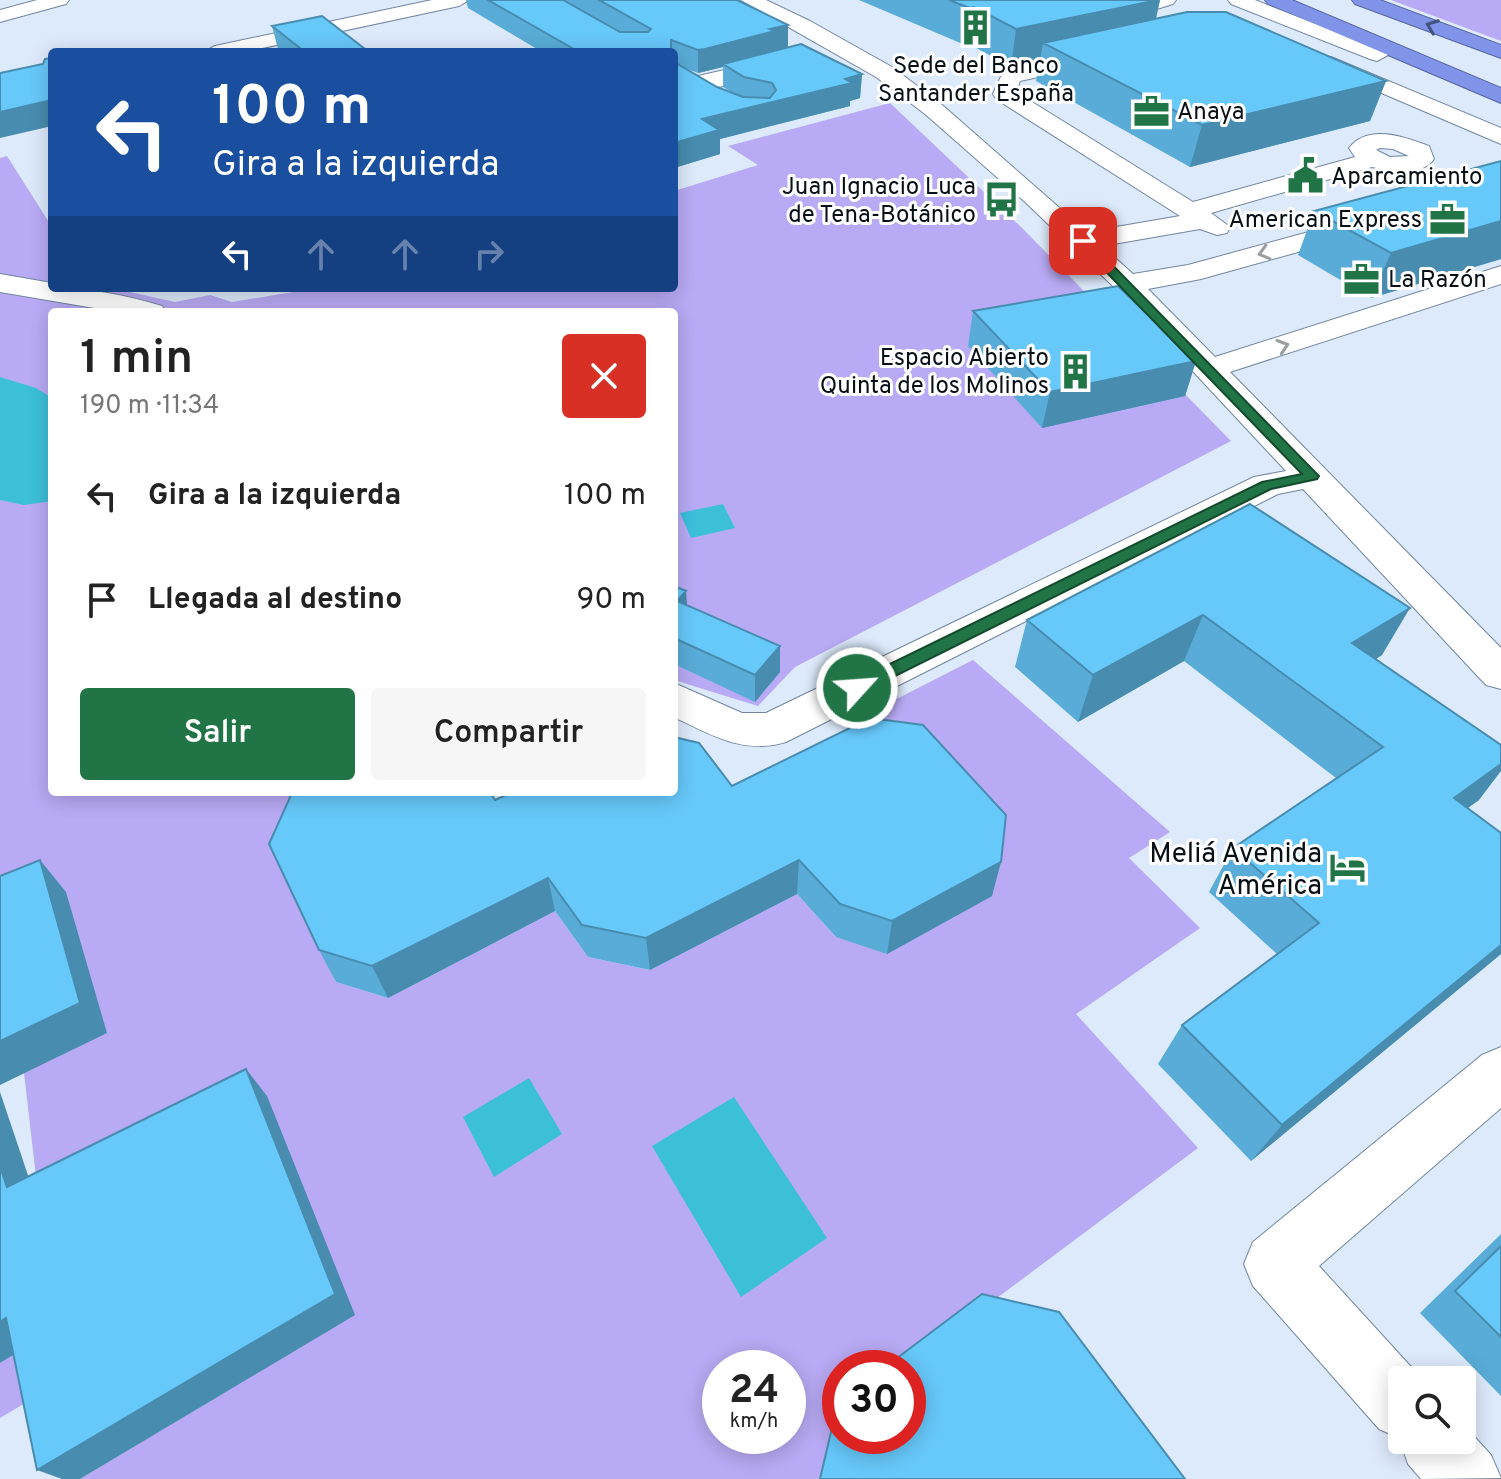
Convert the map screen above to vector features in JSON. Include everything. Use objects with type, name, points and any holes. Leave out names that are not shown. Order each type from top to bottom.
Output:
[{"type":"highway","points":[[1275,0],[1501,96]]},
{"type":"highway","points":[[1314,0],[1501,74]]},
{"type":"highway","points":[[1362,0],[1501,52]]},
{"type":"street","points":[[0,16],[59,0]]},
{"type":"street","points":[[234,48],[459,0]]},
{"type":"street","points":[[751,0],[842,46],[884,72],[933,109],[1083,241],[1501,674]]},
{"type":"street","points":[[1088,24],[1166,0]]},
{"type":"street","points":[[1238,0],[1501,106]]},
{"type":"street","points":[[1264,34],[1501,137]]},
{"type":"street","points":[[678,75],[709,95],[727,78],[842,46]]},
{"type":"street","points":[[1116,54],[1011,77],[1004,94],[1226,233],[1341,213]]},
{"type":"street","points":[[1083,241],[1197,216],[1374,159]]},
{"type":"street","points":[[1127,284],[1191,273],[1383,220]]},
{"type":"street","points":[[1208,369],[1501,275]]},
{"type":"street","points":[[0,283],[48,291]]},
{"type":"street","points":[[54,292],[137,308]]},
{"type":"street","points":[[678,701],[737,729],[771,730],[1267,485],[1312,476]]},
{"type":"street","points":[[1388,1390],[1275,1264],[1501,1073]]},
{"type":"street","points":[[1445,1454],[1467,1479]]},
{"type":"shaded area","points":[[1391,0],[1501,0],[1501,41]]},
{"type":"shaded area","points":[[890,103],[1023,229],[1231,441],[795,667],[758,706],[678,681],[678,308],[48,308],[48,796],[387,796],[287,878],[336,982],[388,998],[555,911],[588,957],[650,970],[797,894],[836,937],[917,761],[871,712],[973,660],[1170,832],[1129,858],[1200,928],[1076,1014],[1198,1148],[926,1351],[822,1350],[822,1454],[827,1454],[819,1479],[80,1479],[355,1314],[40,1211],[24,1073],[107,1032],[0,920],[0,158],[7,156],[48,221],[48,292],[130,292],[175,302],[210,295],[232,302],[293,292],[678,292],[678,190],[758,165],[728,146]]},
{"type":"shaded area","points":[[42,1338],[52,1387],[0,1418],[0,1363]]},
{"type":"water","points":[[0,377],[36,388],[48,396],[48,502],[24,505],[0,500]]},
{"type":"water","points":[[723,504],[735,528],[691,538],[680,513]]},
{"type":"water","points":[[529,1078],[562,1134],[494,1177],[463,1117]]},
{"type":"water","points":[[734,1097],[827,1238],[741,1297],[652,1146]]},
{"type":"building","points":[[488,0],[563,0],[620,32],[648,32],[651,29],[599,0],[737,0],[788,25],[698,50],[671,40],[671,48],[572,48]]},
{"type":"building","points":[[949,0],[1158,0],[1016,29],[974,7]]},
{"type":"building","points":[[1187,12],[1226,12],[1386,81],[1202,125],[1043,43]]},
{"type":"building","points":[[322,16],[364,48],[300,48],[272,26]]},
{"type":"building","points":[[801,44],[862,74],[845,79],[852,83],[702,119],[719,130],[678,142],[678,64],[717,87],[743,97],[770,98],[776,90],[772,83],[744,77],[723,64]]},
{"type":"building","points":[[48,59],[48,101],[0,112],[0,73],[43,64]]},
{"type":"building","points":[[1501,161],[1501,221],[1391,253],[1314,211]]},
{"type":"building","points":[[1118,286],[1196,361],[1050,392],[973,311]]},
{"type":"building","name":"Meliá Avenida América","points":[[1250,504],[1410,608],[1352,643],[1501,745],[1501,764],[1454,798],[1501,833],[1501,945],[1282,1125],[1182,1025],[1319,923],[1233,848],[1383,747],[1203,615],[1093,675],[1027,620]]},
{"type":"building","points":[[678,588],[686,591],[678,600]]},
{"type":"building","points":[[678,601],[780,646],[755,675],[678,640]]},
{"type":"building","points":[[870,718],[923,725],[1006,815],[1001,862],[892,921],[840,904],[799,860],[646,938],[582,925],[548,878],[372,966],[319,950],[269,844],[291,796],[492,796],[495,800],[504,796],[678,796],[678,738],[699,743],[732,786]]},
{"type":"building","points":[[40,860],[80,1003],[0,1041],[0,876]]},
{"type":"building","points":[[246,1069],[335,1294],[37,1470],[6,1318],[0,1322],[0,1166],[7,1187]]},
{"type":"building","points":[[1501,1246],[1501,1337],[1455,1291]]},
{"type":"building","points":[[982,1294],[1059,1312],[1185,1479],[820,1479],[826,1454],[926,1454],[926,1350],[908,1350]]},
{"type":"place","name":"Sede del Banco Santander España","points":[[976,28]]},
{"type":"place","name":"Anaya","points":[[1151,111]]},
{"type":"place","name":"Aparcamiento","points":[[1305,176]]},
{"type":"place","name":"Juan Ignacio Luca de Tena-Botánico","points":[[1002,200]]},
{"type":"place","name":"American Express","points":[[1448,219]]},
{"type":"place","name":"La Razón","points":[[1362,279]]},
{"type":"place","name":"Espacio Abierto Quinta de los Molinos","points":[[1075,371]]},
{"type":"place","name":"Meliá Avenida América","points":[[1348,868]]},
{"type":"route","points":[[857,688],[1267,485],[1312,476],[1083,241]]}]
